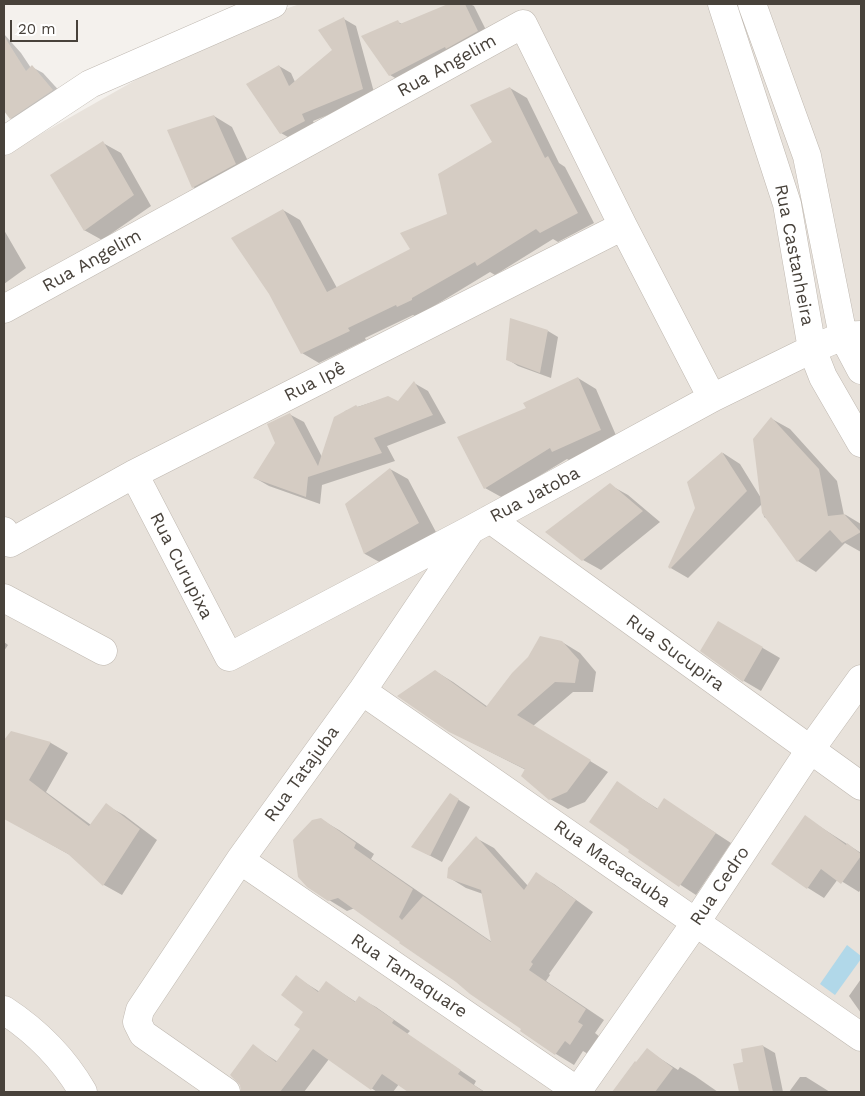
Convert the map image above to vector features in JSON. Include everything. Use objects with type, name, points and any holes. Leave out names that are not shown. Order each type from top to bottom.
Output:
[{"type":"street","points":[[5,137],[90,84],[273,4]]},
{"type":"street","name":"Rua Castanheira","points":[[722,4],[788,204],[812,349],[824,377],[861,443]]},
{"type":"street","name":"Rua Castanheira","points":[[752,4],[807,156],[861,370]]},
{"type":"street","name":"Rua Angelim","points":[[4,309],[523,24],[623,226],[712,398]]},
{"type":"street","name":"Rua Ipê","points":[[7,537],[623,226]]},
{"type":"street","name":"Rua Jatoba","points":[[229,657],[481,524],[712,398],[812,349],[852,336]]},
{"type":"street","name":"Rua Curupixa","points":[[134,474],[229,657]]},
{"type":"street","name":"Rua Tatajuba","points":[[226,1092],[143,1034],[137,1022],[140,1010],[240,860],[481,524]]},
{"type":"street","name":"Rua Sucupira","points":[[481,524],[861,786]]},
{"type":"street","points":[[4,598],[102,651]]},
{"type":"street","name":"Rua Cedro","points":[[578,1092],[696,922],[810,750],[861,680]]},
{"type":"street","name":"Rua Macacauba","points":[[362,691],[861,1037]]},
{"type":"street","name":"Rua Tamaquare","points":[[240,860],[578,1092]]},
{"type":"street","points":[[4,1010],[49,1045],[76,1078],[83,1092]]},
{"type":"shaded area","points":[[300,4],[861,4],[861,1092],[4,1092],[4,155],[155,69],[276,12]]},
{"type":"water","points":[[847,945],[861,956],[861,959],[835,995],[820,984]]},
{"type":"building","points":[[448,4],[465,4],[478,31],[446,49],[445,47],[389,76],[361,36],[398,20],[400,24]]},
{"type":"building","points":[[344,17],[363,89],[302,114],[305,121],[280,134],[246,84],[279,65],[289,86],[332,50],[318,30]]},
{"type":"building","points":[[4,36],[26,71],[32,65],[53,90],[10,119],[4,111]]},
{"type":"building","points":[[510,87],[545,158],[548,156],[578,213],[540,233],[536,229],[477,266],[475,262],[412,298],[412,300],[397,307],[396,305],[348,328],[350,331],[301,354],[269,294],[231,238],[283,209],[327,292],[410,249],[400,233],[447,214],[438,174],[492,142],[470,105]]},
{"type":"building","points":[[214,115],[236,164],[192,188],[167,130]]},
{"type":"building","points":[[103,141],[134,195],[84,231],[50,175]]},
{"type":"building","points":[[510,318],[548,330],[540,373],[506,360]]},
{"type":"building","points":[[578,377],[601,430],[552,452],[550,448],[484,489],[457,437],[526,408],[523,403]]},
{"type":"building","points":[[414,381],[433,415],[374,438],[382,453],[308,477],[306,497],[253,478],[275,443],[267,424],[290,413],[318,466],[334,417],[356,405],[358,407],[388,396],[398,401]]},
{"type":"building","points":[[771,417],[819,469],[828,516],[846,514],[861,532],[842,543],[830,530],[797,562],[762,513],[753,439]]},
{"type":"building","points":[[722,452],[747,491],[670,569],[668,567],[695,508],[687,482]]},
{"type":"building","points":[[390,468],[419,523],[364,554],[345,504]]},
{"type":"building","points":[[610,483],[643,511],[582,561],[545,532]]},
{"type":"building","points":[[718,621],[763,647],[743,682],[700,651]]},
{"type":"building","points":[[540,636],[562,641],[579,660],[575,683],[555,682],[517,715],[591,760],[567,792],[549,800],[521,776],[525,769],[449,732],[397,696],[435,670],[486,707],[512,673],[528,657]]},
{"type":"building","points":[[11,731],[51,742],[29,780],[89,826],[106,803],[140,829],[103,886],[68,854],[4,819],[4,740]]},
{"type":"building","points":[[617,781],[657,809],[664,798],[716,833],[679,887],[589,822]]},
{"type":"building","points":[[450,793],[459,799],[430,856],[411,847]]},
{"type":"building","points":[[805,815],[861,854],[841,884],[821,869],[807,889],[771,864]]},
{"type":"building","points":[[321,818],[356,843],[354,848],[413,889],[399,917],[402,920],[423,896],[491,942],[481,890],[447,878],[448,868],[476,836],[524,890],[536,872],[576,900],[531,962],[533,964],[529,970],[586,1009],[578,1022],[583,1025],[570,1045],[565,1041],[555,1055],[338,898],[328,901],[307,887],[298,877],[293,840],[312,820]]},
{"type":"building","points":[[296,975],[318,992],[326,981],[355,1002],[359,996],[394,1020],[392,1023],[461,1070],[458,1074],[484,1092],[408,1092],[382,1074],[371,1090],[313,1049],[280,1092],[241,1092],[240,1085],[230,1075],[253,1044],[276,1062],[300,1029],[294,1025],[303,1012],[281,995]]},
{"type":"building","points":[[763,1045],[773,1092],[739,1092],[733,1064],[743,1062],[741,1049]]},
{"type":"building","points":[[647,1048],[673,1068],[655,1092],[612,1092],[635,1061]]}]
